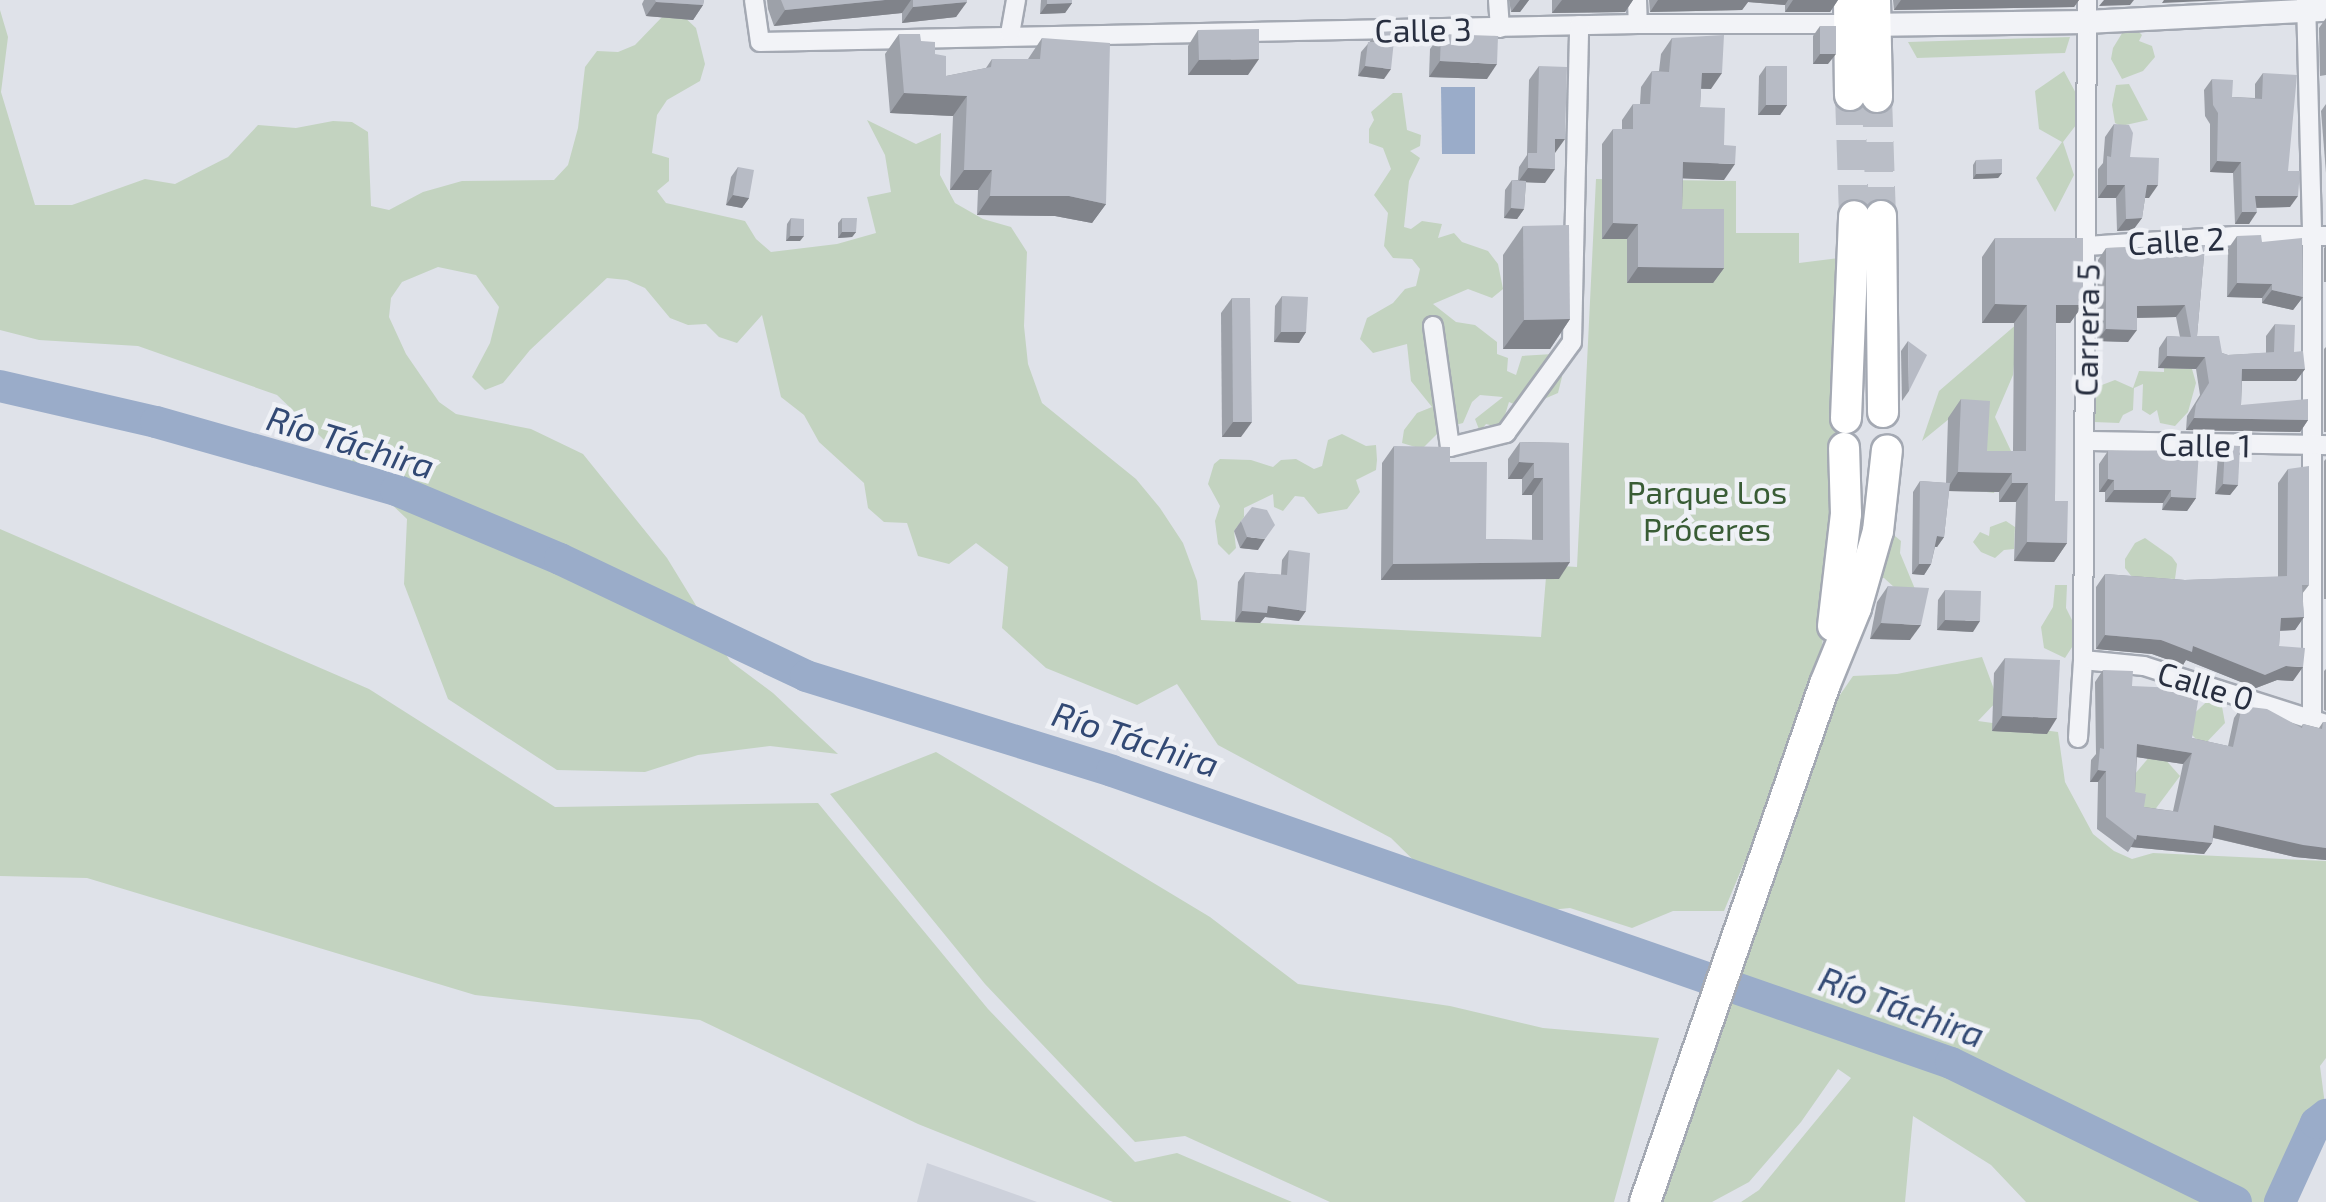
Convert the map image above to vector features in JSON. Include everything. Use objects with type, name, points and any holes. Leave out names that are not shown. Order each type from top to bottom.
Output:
[{"type":"highway","points":[[1862,12],[1863,96]]},
{"type":"highway","points":[[1645,1202],[1825,684],[1856,608],[1878,531],[1887,450],[1893,434],[1882,412],[1867,216],[1845,433],[1842,573],[1825,684]]},
{"type":"highway","points":[[1845,433],[1863,407],[1882,412]]},
{"type":"highway","points":[[1845,433],[1865,460],[1887,450]]},
{"type":"street","name":"Calle 3","points":[[754,0],[760,42],[1010,34],[1500,28],[1862,12],[2313,7]]},
{"type":"street","points":[[1010,34],[1016,0]]},
{"type":"street","points":[[1498,0],[1500,28]]},
{"type":"street","points":[[1638,0],[1638,24]]},
{"type":"street","points":[[2313,7],[2319,236],[2319,722]]},
{"type":"street","name":"Carrera 5","points":[[2078,738],[2084,660],[2086,11]]},
{"type":"street","points":[[1432,326],[1450,447],[1506,433],[1572,342],[1579,25]]},
{"type":"street","name":"Calle 2","points":[[2087,246],[2319,236]]},
{"type":"street","name":"Calle 1","points":[[2085,441],[2319,445]]},
{"type":"street","name":"Calle 0","points":[[2084,660],[2144,666],[2319,722]]},
{"type":"shaded area","points":[[927,1163],[1037,1202],[917,1202]]},
{"type":"green space","name":"Parque Los Próceres","points":[[0,10],[8,37],[1,92],[35,205],[72,205],[145,179],[175,184],[228,157],[258,125],[296,128],[333,121],[352,122],[368,132],[371,206],[389,210],[423,192],[462,181],[554,180],[568,165],[578,128],[585,67],[597,51],[618,52],[635,45],[663,16],[681,14],[696,28],[705,64],[700,81],[667,100],[657,115],[652,153],[669,158],[669,181],[657,191],[666,203],[745,221],[756,239],[771,252],[837,244],[876,233],[867,197],[891,192],[885,155],[867,120],[916,144],[941,133],[940,175],[955,203],[983,219],[1011,227],[1027,252],[1024,326],[1028,364],[1042,403],[1136,479],[1160,508],[1183,543],[1197,581],[1201,620],[1541,637],[1547,565],[1577,567],[1596,179],[1736,181],[1736,233],[1799,233],[1799,263],[1847,257],[1832,581],[1822,645],[1787,760],[1724,911],[1673,911],[1632,928],[1570,908],[1498,915],[1454,900],[1391,838],[1218,745],[1177,684],[1137,705],[1046,668],[1002,628],[1008,567],[976,543],[949,564],[918,556],[907,523],[884,522],[868,508],[864,483],[819,442],[804,415],[781,397],[762,315],[737,343],[719,337],[706,324],[688,325],[670,318],[645,288],[627,280],[607,278],[530,350],[503,383],[485,390],[472,377],[490,343],[499,307],[476,275],[438,267],[402,282],[391,298],[389,317],[406,354],[439,402],[456,414],[531,429],[583,454],[667,558],[730,661],[773,693],[838,754],[770,746],[698,755],[645,772],[557,770],[448,699],[404,584],[407,519],[277,395],[138,346],[39,340],[0,330]]},
{"type":"green space","points":[[2136,29],[2142,35],[2139,41],[2152,46],[2155,57],[2143,71],[2122,79],[2111,59],[2113,48],[2124,30]]},
{"type":"green space","points":[[2070,37],[2065,53],[1917,58],[1908,42]]},
{"type":"green space","points":[[2064,71],[2086,112],[2063,142],[2074,175],[2055,212],[2036,178],[2062,142],[2039,129],[2035,91]]},
{"type":"green space","points":[[2129,84],[2148,120],[2121,126],[2115,123],[2112,105],[2116,85]]},
{"type":"green space","points":[[1393,93],[1402,93],[1407,130],[1421,135],[1420,146],[1410,151],[1420,158],[1409,181],[1404,227],[1411,229],[1422,221],[1442,224],[1438,238],[1454,233],[1462,242],[1488,251],[1498,264],[1503,289],[1492,298],[1468,289],[1433,304],[1456,322],[1475,325],[1497,342],[1497,354],[1508,358],[1507,371],[1516,375],[1522,356],[1553,354],[1562,377],[1558,393],[1523,408],[1509,402],[1501,428],[1486,424],[1480,432],[1475,419],[1503,397],[1480,395],[1472,402],[1463,423],[1443,428],[1422,449],[1402,443],[1404,430],[1417,413],[1432,407],[1411,381],[1407,344],[1373,353],[1360,339],[1367,318],[1393,303],[1405,289],[1416,286],[1420,269],[1412,259],[1393,258],[1384,246],[1388,213],[1374,195],[1391,169],[1383,148],[1369,143],[1374,120],[1371,112]]},
{"type":"green space","points":[[2018,323],[2013,375],[1995,417],[2011,451],[1994,493],[1979,491],[1960,410],[1922,441],[1939,391]]},
{"type":"green space","points":[[2164,368],[2192,369],[2196,383],[2188,412],[2175,426],[2160,423],[2157,410],[2150,415],[2142,410],[2143,384],[2134,388],[2133,410],[2123,415],[2119,423],[2094,422],[2094,388],[2115,380],[2133,388],[2139,371],[2164,372]]},
{"type":"green space","points":[[1342,434],[1366,446],[1376,445],[1377,460],[1376,470],[1356,480],[1360,492],[1347,509],[1318,514],[1304,497],[1295,496],[1283,511],[1274,507],[1273,494],[1244,508],[1244,517],[1234,531],[1236,548],[1229,555],[1218,544],[1215,521],[1220,506],[1208,484],[1214,464],[1220,459],[1251,460],[1273,467],[1281,460],[1296,459],[1314,469],[1322,466],[1328,440]]},
{"type":"green space","points":[[2006,521],[2015,527],[2014,549],[2004,550],[1995,558],[1981,552],[1973,542],[1980,532],[1989,536],[1990,527]]},
{"type":"green space","points":[[0,529],[369,689],[555,807],[818,803],[988,1009],[1135,1162],[1177,1153],[1292,1202],[1113,1202],[918,1124],[700,1020],[475,995],[87,878],[0,876]]},
{"type":"green space","points":[[1889,531],[1901,541],[1900,553],[1915,589],[1905,597],[1884,578],[1871,578]]},
{"type":"green space","points":[[2145,538],[2172,557],[2177,564],[2175,579],[2132,577],[2125,568],[2125,559],[2135,543]]},
{"type":"green space","points":[[2055,585],[2067,585],[2066,608],[2076,628],[2074,644],[2065,658],[2044,648],[2041,627],[2053,607]]},
{"type":"green space","points":[[1982,657],[1998,700],[1978,721],[2058,732],[2065,782],[2093,834],[2114,851],[2132,859],[2153,853],[2326,861],[2326,1058],[2320,1066],[2325,1105],[2280,1202],[2026,1202],[1991,1165],[1913,1116],[1905,1202],[1741,1202],[1759,1190],[1851,1078],[1838,1069],[1801,1122],[1749,1182],[1712,1202],[1651,1202],[1822,721],[1853,676],[1897,674]]},
{"type":"green space","points":[[2219,690],[2225,723],[2203,746],[2182,725]]},
{"type":"green space","points":[[2156,749],[2180,776],[2148,819],[2124,787]]},
{"type":"green space","points":[[936,752],[1210,917],[1298,984],[1450,1006],[1543,1028],[1659,1038],[1614,1202],[1330,1202],[1185,1136],[1135,1142],[985,984],[830,794]]},
{"type":"water","points":[[1441,87],[1475,87],[1475,154],[1442,154]]},
{"type":"building","points":[[655,0],[704,0],[703,5]]},
{"type":"building","points":[[781,0],[885,0],[785,10]]},
{"type":"building","points":[[913,0],[967,0],[967,2],[913,7]]},
{"type":"building","points":[[1047,0],[1072,0],[1072,3],[1047,4]]},
{"type":"building","points":[[1820,26],[1836,26],[1836,54],[1820,54]]},
{"type":"building","points":[[1259,29],[1259,59],[1199,60],[1198,30]]},
{"type":"building","points":[[1395,31],[1391,69],[1365,66],[1368,42],[1377,42],[1378,32]]},
{"type":"building","points":[[899,34],[920,34],[921,41],[935,42],[935,54],[946,56],[946,76],[991,67],[992,59],[1040,59],[1042,38],[1110,43],[1106,204],[1069,196],[990,196],[992,170],[964,170],[967,96],[904,93]]},
{"type":"building","points":[[1441,34],[1498,36],[1497,64],[1440,61]]},
{"type":"building","points":[[1724,35],[1722,73],[1702,73],[1700,107],[1725,108],[1724,145],[1736,146],[1735,164],[1683,162],[1682,209],[1724,209],[1724,268],[1638,267],[1638,224],[1613,223],[1613,129],[1633,129],[1633,104],[1650,104],[1652,71],[1669,72],[1672,38]]},
{"type":"building","points":[[1539,66],[1567,67],[1565,139],[1555,139],[1555,169],[1528,168],[1528,153],[1537,153]]},
{"type":"building","points":[[1766,66],[1787,66],[1787,105],[1766,105]]},
{"type":"building","points":[[2263,73],[2297,75],[2288,171],[2300,171],[2298,196],[2255,196],[2257,212],[2242,212],[2241,162],[2217,161],[2218,113],[2213,105],[2212,79],[2233,80],[2232,97],[2262,99]]},
{"type":"building","points":[[2114,124],[2129,125],[2133,133],[2130,157],[2159,158],[2158,185],[2147,185],[2142,218],[2126,219],[2125,185],[2107,185],[2107,156],[2111,157]]},
{"type":"building","points":[[2002,159],[2002,173],[1976,174],[1976,160]]},
{"type":"building","points":[[738,167],[754,170],[749,198],[733,195]]},
{"type":"building","points":[[1512,180],[1526,181],[1524,209],[1511,208]]},
{"type":"building","points":[[791,218],[804,219],[804,236],[790,236]]},
{"type":"building","points":[[842,218],[857,218],[856,232],[842,232]]},
{"type":"building","points":[[1569,225],[1570,319],[1524,320],[1523,226]]},
{"type":"building","points":[[2261,235],[2262,242],[2302,238],[2303,297],[2272,290],[2272,284],[2237,283],[2237,236]]},
{"type":"building","points":[[1995,238],[2083,238],[2083,305],[2056,305],[2055,501],[2068,501],[2067,543],[2027,542],[2028,483],[2012,483],[2012,473],[1958,472],[1961,399],[1990,401],[1987,451],[2026,451],[2027,305],[1995,304]]},
{"type":"building","points":[[2205,245],[2197,336],[2219,336],[2222,353],[2228,355],[2274,352],[2275,324],[2295,325],[2294,352],[2303,351],[2305,369],[2242,369],[2241,405],[2308,399],[2308,420],[2194,418],[2196,404],[2209,383],[2205,357],[2167,356],[2167,336],[2191,337],[2185,305],[2137,306],[2137,330],[2106,329],[2106,248]]},
{"type":"building","points":[[1282,296],[1308,297],[1306,332],[1281,332]]},
{"type":"building","points":[[1232,298],[1250,298],[1252,422],[1233,422]]},
{"type":"building","points":[[1908,341],[1927,355],[1909,391]]},
{"type":"building","points":[[1520,442],[1569,443],[1570,562],[1393,564],[1394,446],[1450,447],[1450,462],[1487,462],[1486,539],[1543,540],[1543,478],[1534,478],[1534,463],[1519,462]]},
{"type":"building","points":[[2225,445],[2240,446],[2238,485],[2223,484]]},
{"type":"building","points":[[2199,450],[2196,498],[2171,497],[2171,490],[2114,490],[2114,480],[2108,479],[2108,451]]},
{"type":"building","points":[[2309,466],[2309,585],[2302,585],[2304,617],[2281,618],[2279,646],[2305,648],[2303,667],[2286,666],[2265,675],[2193,646],[2192,652],[2161,640],[2105,635],[2105,574],[2185,580],[2287,576],[2288,469]]},
{"type":"building","points":[[1920,481],[1950,483],[1944,537],[1937,536],[1931,564],[1919,564]]},
{"type":"building","points":[[1252,507],[1267,510],[1275,525],[1265,539],[1247,537],[1241,521]]},
{"type":"building","points":[[1289,550],[1310,553],[1306,611],[1268,606],[1267,613],[1242,611],[1245,572],[1287,575]]},
{"type":"building","points":[[1888,586],[1929,588],[1921,625],[1881,623]]},
{"type":"building","points":[[1945,590],[1981,591],[1980,621],[1945,620]]},
{"type":"building","points":[[2005,658],[2060,660],[2057,718],[2002,716]]},
{"type":"building","points":[[2103,670],[2133,671],[2132,686],[2200,689],[2192,738],[2233,747],[2242,706],[2267,709],[2302,728],[2303,724],[2322,729],[2326,722],[2326,848],[2214,825],[2212,843],[2137,835],[2136,840],[2106,817],[2106,771],[2098,770],[2100,748],[2104,749]],"holes":[[[2137,744],[2192,753],[2178,812],[2144,807],[2146,794],[2135,792]]]},
{"type":"waterway","name":"Río Táchira","points":[[0,386],[156,422],[396,490],[560,559],[806,676],[1112,771],[1951,1063],[2236,1202]]},
{"type":"waterway","points":[[2280,1202],[2316,1123],[2326,1115]]},
{"type":"tunnel","points":[[1850,95],[1854,216]]},
{"type":"tunnel","points":[[1877,97],[1881,216]]}]
